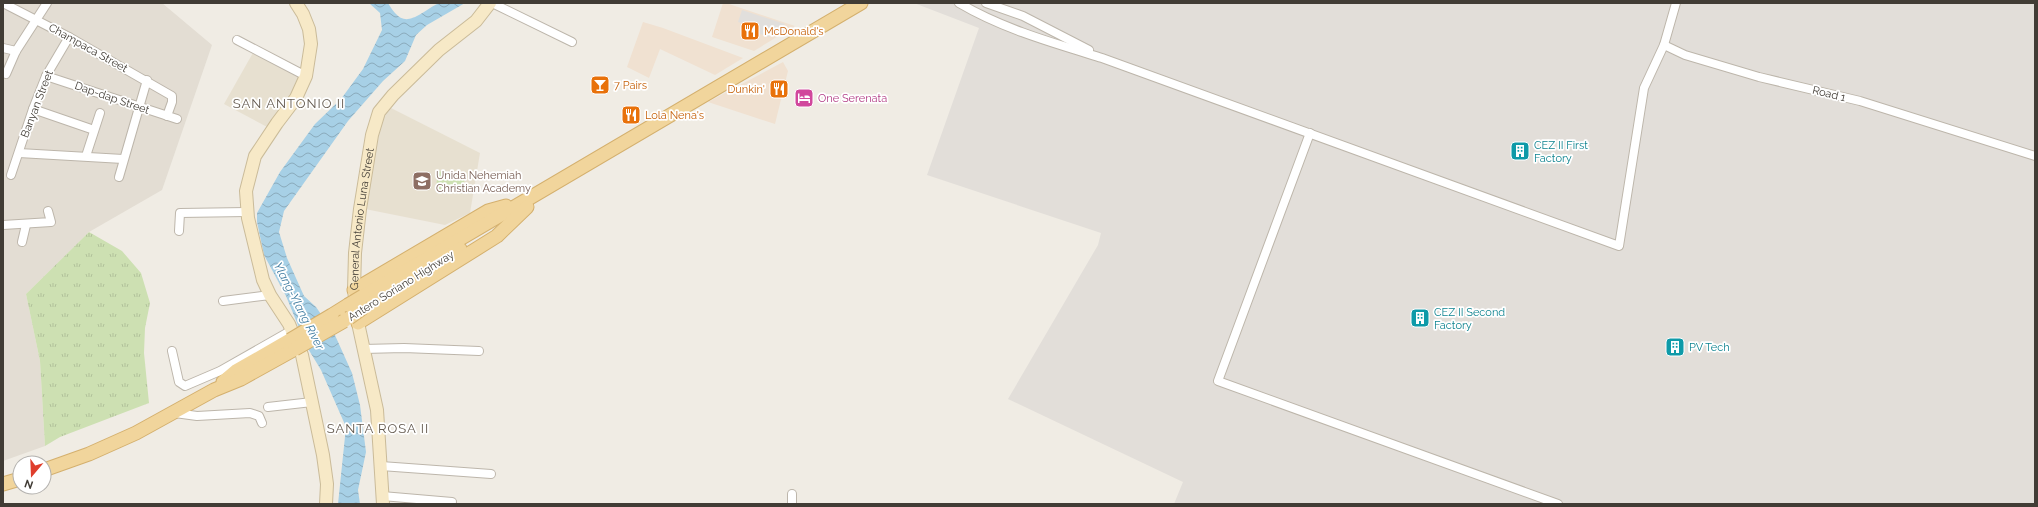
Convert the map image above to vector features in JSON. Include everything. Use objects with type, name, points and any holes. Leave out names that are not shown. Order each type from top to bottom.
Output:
[{"type":"main road","points":[[296,3],[303,14],[309,29],[311,44],[306,76],[296,98],[255,156],[246,191],[247,212],[258,265],[270,295],[292,340],[302,355],[323,455],[326,484],[326,504]]},
{"type":"main road","name":"General Antonio Luna Street","points":[[382,500],[377,410],[363,349],[350,317],[360,298],[355,253],[364,178],[372,135],[380,112],[418,70],[439,50],[476,21],[491,3]]},
{"type":"main road","name":"Antero Soriano Highway","points":[[292,340],[350,317],[360,298],[525,204],[579,167],[701,98],[861,3]]},
{"type":"main road","points":[[350,317],[497,236],[525,204]]},
{"type":"main road","name":"Antero Soriano Highway","points":[[52,467],[89,454],[174,413],[214,390],[236,371],[292,340],[332,315],[350,317]]},
{"type":"street","name":"Champaca Street","points":[[3,3],[69,37],[147,80],[172,96],[172,102],[166,116]]},
{"type":"street","points":[[6,74],[16,51],[35,19],[47,3]]},
{"type":"street","points":[[491,3],[572,42]]},
{"type":"street","points":[[959,3],[984,18],[1016,30],[1102,58],[1619,246],[1644,88],[1664,45],[1676,3]]},
{"type":"street","points":[[986,3],[1029,19],[1102,58]]},
{"type":"street","name":"Banyan Street","points":[[11,175],[33,109],[46,76],[69,37]]},
{"type":"street","points":[[237,40],[306,76]]},
{"type":"street","name":"Road 1","points":[[1664,45],[1685,55],[1759,77],[1860,101],[2035,156]]},
{"type":"street","points":[[3,48],[16,51]]},
{"type":"street","name":"Dap-dap Street","points":[[46,76],[177,119]]},
{"type":"street","points":[[118,178],[147,80]]},
{"type":"street","points":[[33,109],[94,130]]},
{"type":"street","points":[[86,156],[100,113]]},
{"type":"street","points":[[1310,133],[1218,381],[1558,504]]},
{"type":"street","points":[[19,153],[123,158]]},
{"type":"street","points":[[3,225],[26,225],[51,222],[48,211]]},
{"type":"street","points":[[179,231],[180,213],[247,212]]},
{"type":"street","points":[[22,242],[26,225]]},
{"type":"street","points":[[223,301],[270,295]]},
{"type":"street","points":[[172,351],[179,382],[185,386],[292,340]]},
{"type":"street","points":[[363,349],[412,348],[479,351]]},
{"type":"street","points":[[268,407],[312,402]]},
{"type":"street","points":[[174,413],[198,416],[250,414],[259,416],[262,423]]},
{"type":"street","points":[[381,466],[491,474]]},
{"type":"street","points":[[792,494],[792,504]]},
{"type":"street","points":[[382,500],[452,502]]},
{"type":"shaded area","points":[[3,3],[162,3],[212,45],[162,190],[89,232],[26,294],[40,361],[45,446],[20,455],[12,455],[12,458],[3,461]]},
{"type":"shaded area","name":"McDonald's","points":[[723,3],[795,26],[754,51],[712,37]]},
{"type":"shaded area","points":[[914,3],[2035,3],[2035,504],[1174,504],[1183,482],[1008,399],[1098,245],[1101,233],[927,175],[979,28]]},
{"type":"shaded area","points":[[742,10],[785,24],[777,33],[771,32],[769,37],[755,32],[756,28],[738,22]]},
{"type":"shaded area","points":[[643,22],[743,58],[715,75],[660,49],[649,78],[627,67]]},
{"type":"shaded area","points":[[254,51],[304,77],[269,128],[224,104]]},
{"type":"shaded area","points":[[783,62],[788,71],[775,124],[708,102]]},
{"type":"shaded area","name":"Unida Nehemiah Christian Academy","points":[[391,108],[480,153],[470,213],[445,225],[365,209],[376,143],[382,120]]},
{"type":"green space","points":[[438,171],[465,175],[463,192],[436,189]]},
{"type":"green space","points":[[89,232],[122,251],[141,273],[150,303],[145,328],[144,353],[149,403],[60,437],[45,446],[40,361],[26,294]]},
{"type":"water","name":"Ylang-Ylang River","points":[[369,3],[388,3],[400,18],[406,19],[418,16],[440,3],[465,3],[427,25],[416,35],[405,61],[383,81],[348,121],[284,211],[279,232],[287,258],[304,296],[316,307],[334,333],[352,373],[360,405],[366,452],[358,490],[360,504],[338,504],[346,427],[321,370],[307,347],[286,296],[264,255],[257,222],[257,213],[280,172],[315,124],[341,99],[363,69],[382,30],[380,13]]},
{"type":"place","name":"McDonald's","points":[[750,31]]},
{"type":"place","name":"7 Pairs","points":[[600,85]]},
{"type":"place","name":"Dunkin'","points":[[779,89]]},
{"type":"place","name":"One Serenata","points":[[804,98]]},
{"type":"place","name":"Lola Nena's","points":[[631,115]]},
{"type":"place","name":"CEZ II First Factory","points":[[1520,151]]},
{"type":"place","name":"Unida Nehemiah Christian Academy","points":[[422,181]]},
{"type":"place","name":"CEZ II Second Factory","points":[[1420,318]]},
{"type":"place","name":"PV Tech","points":[[1675,347]]},
{"type":"district","name":"SAN ANTONIO II","points":[[289,103]]},
{"type":"district","name":"SANTA ROSA II","points":[[378,428]]}]
